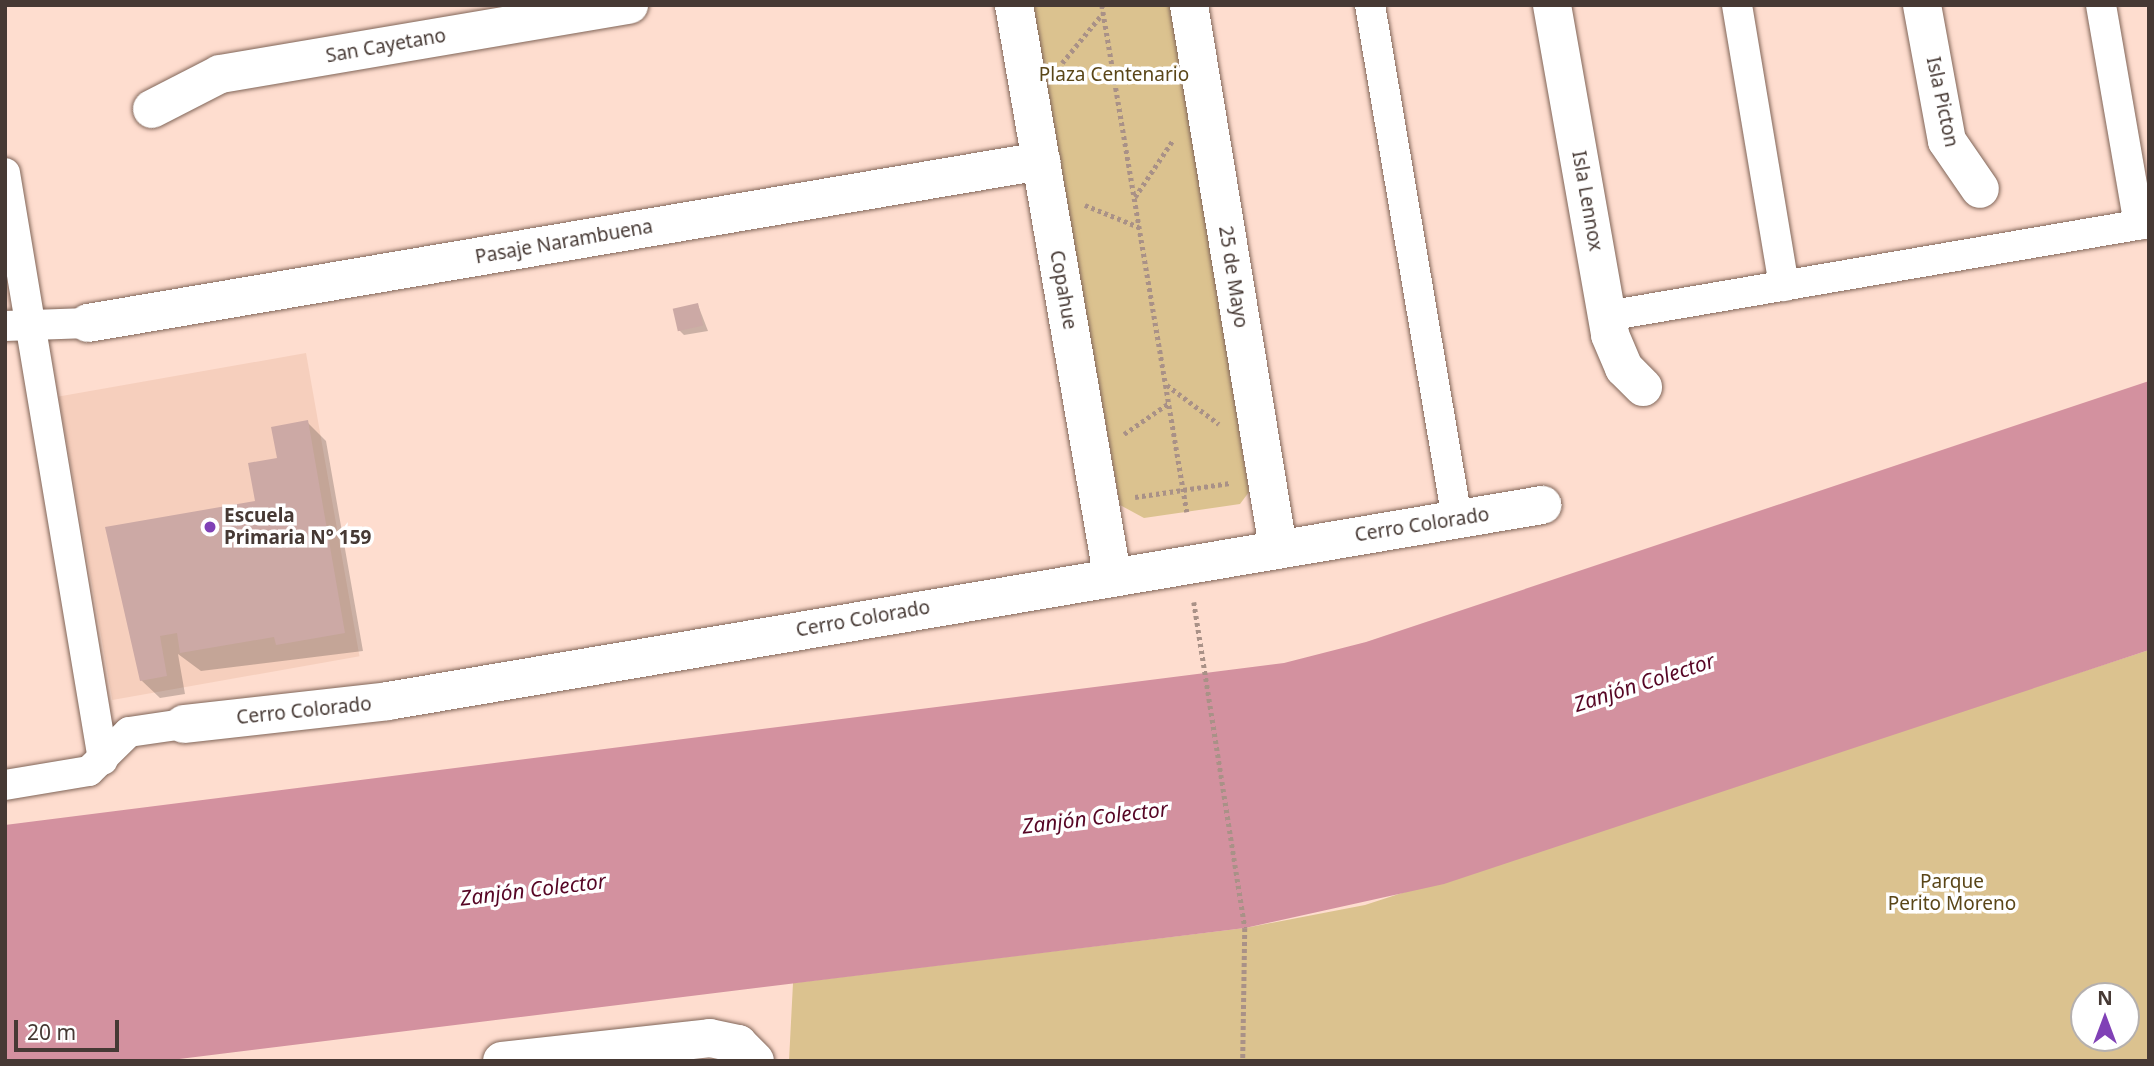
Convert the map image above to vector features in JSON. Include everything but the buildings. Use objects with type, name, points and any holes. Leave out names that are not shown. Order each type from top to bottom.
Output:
[{"type":"street","name":"San Cayetano","points":[[152,109],[220,74],[629,5]]},
{"type":"street","name":"Copahue","points":[[1014,5],[1112,575]]},
{"type":"street","name":"25 de Mayo","points":[[1189,5],[1278,548]]},
{"type":"street","points":[[1370,5],[1457,519]]},
{"type":"street","name":"Isla Lennox","points":[[1552,5],[1607,316],[1619,358],[1643,387]]},
{"type":"street","points":[[1737,5],[1784,286]]},
{"type":"street","name":"Isla Picton","points":[[1922,5],[1947,141],[1980,189]]},
{"type":"street","points":[[1607,316],[2144,224],[2101,5]]},
{"type":"street","name":"Pasaje Narambuena","points":[[88,323],[1041,161]]},
{"type":"street","points":[[5,173],[18,324],[103,760]]},
{"type":"street","points":[[18,324],[88,323]]},
{"type":"street","name":"Cerro Colorado","points":[[184,724],[367,705],[1112,575],[1542,505]]},
{"type":"street","points":[[5,785],[81,773],[103,760],[129,732],[184,724]]},
{"type":"street","points":[[502,1061],[710,1038],[752,1056]]},
{"type":"path","points":[[1102,5],[1187,512]]},
{"type":"path","points":[[1061,64],[1103,12]]},
{"type":"path","points":[[1134,198],[1177,134]]},
{"type":"path","points":[[1084,205],[1139,228]]},
{"type":"path","points":[[1166,384],[1225,428]]},
{"type":"path","points":[[1123,435],[1169,403]]},
{"type":"path","points":[[1126,498],[1241,481]]},
{"type":"path","points":[[1186,564],[1207,676],[1245,928],[1243,1061]]},
{"type":"shaded area","name":"Escuela Primaria N° 159","points":[[306,353],[359,656],[112,700],[59,397]]},
{"type":"green space","name":"Plaza Centenario","points":[[1031,5],[1173,5],[1249,492],[1240,504],[1144,518],[1120,505]]},
{"type":"green space","name":"Parque Perito Moreno","points":[[2149,650],[2149,1061],[789,1061],[793,983],[1245,928],[1365,905]]},
{"type":"water","name":"Zanjón Colector","points":[[2149,381],[2149,650],[1444,884],[1245,928],[163,1061],[5,1061],[5,825],[1284,663],[1366,642]]},
{"type":"place","name":"Escuela Primaria N° 159","points":[[210,527]]}]
